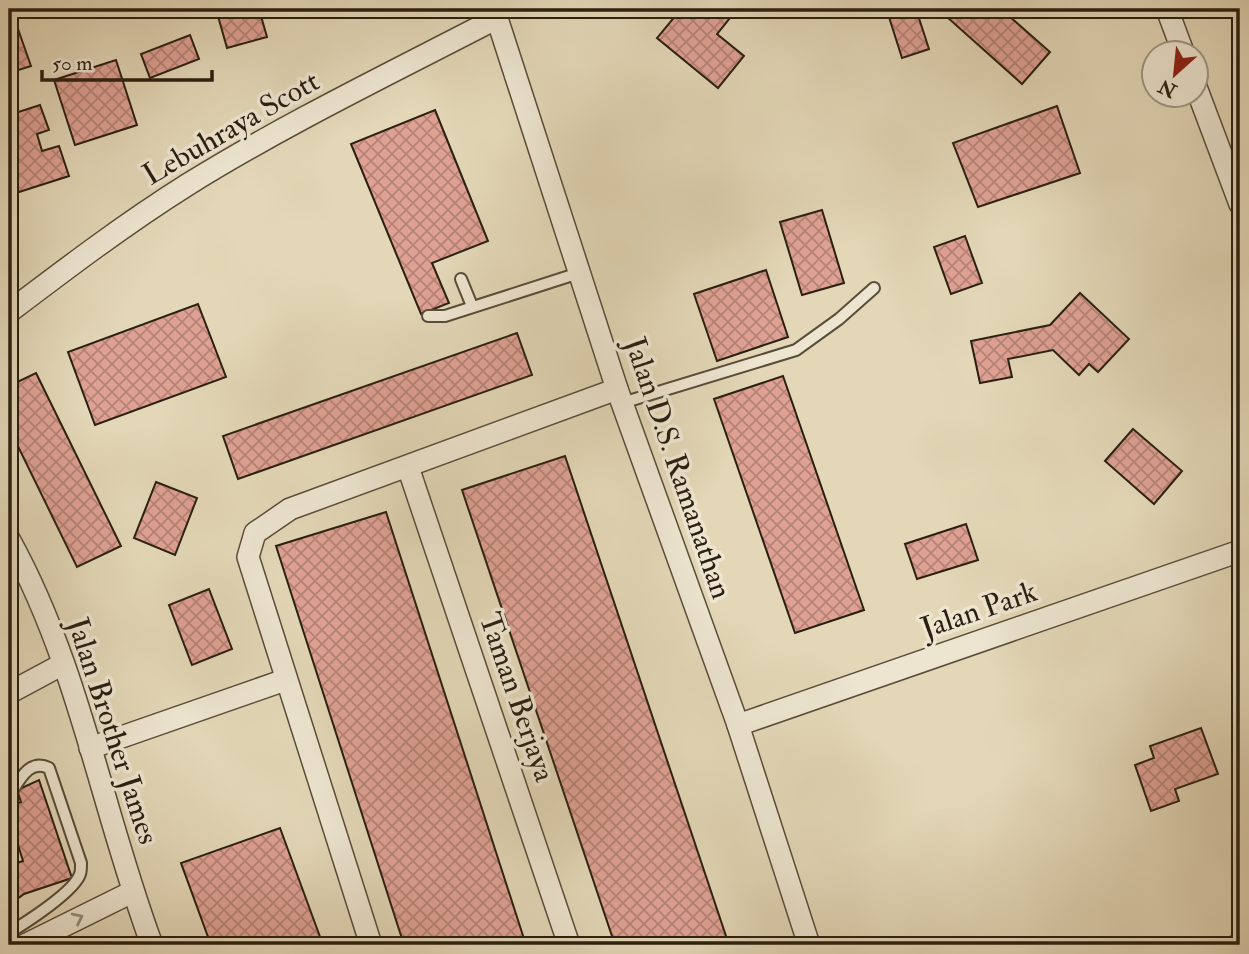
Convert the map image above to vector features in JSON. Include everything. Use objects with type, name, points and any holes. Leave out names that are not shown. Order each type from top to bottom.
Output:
[{"type":"street","points":[[1167,9],[1178,38]]},
{"type":"street","name":"Jalan D.S. Ramanathan","points":[[495,13],[620,396],[738,725],[809,945]]},
{"type":"street","name":"Lebuhraya Scott","points":[[9,312],[111,234],[188,185],[495,13]]},
{"type":"street","points":[[1204,108],[1240,204]]},
{"type":"street","points":[[371,945],[248,557],[255,533],[290,509],[620,396]]},
{"type":"street","name":"Taman Berjaya","points":[[408,467],[569,945]]},
{"type":"street","name":"Jalan Brother James","points":[[9,539],[30,578],[63,664],[132,892],[152,945]]},
{"type":"street","name":"Jalan Park","points":[[738,725],[1240,551]]},
{"type":"street","points":[[9,693],[63,664]]},
{"type":"street","points":[[90,748],[285,680]]},
{"type":"street","points":[[25,945],[132,892]]},
{"type":"lane","points":[[428,316],[445,316],[579,272]]},
{"type":"lane","points":[[461,279],[472,306]]},
{"type":"lane","points":[[620,396],[796,350],[839,319],[874,288]]},
{"type":"lane","points":[[9,796],[24,773],[42,764],[49,768],[81,863],[81,873],[65,891],[41,912],[9,933]]},
{"type":"building","points":[[9,9],[31,66],[9,73]]},
{"type":"building","points":[[216,9],[259,9],[267,37],[227,48]]},
{"type":"building","points":[[352,9],[373,9],[356,17]]},
{"type":"building","points":[[681,9],[718,9],[730,18],[717,34],[744,56],[718,88],[657,38]]},
{"type":"building","points":[[916,9],[929,49],[902,58],[888,14]]},
{"type":"building","points":[[955,9],[1001,9],[1050,52],[1022,84],[947,17]]},
{"type":"building","points":[[190,35],[199,59],[150,78],[141,54]]},
{"type":"building","points":[[116,60],[137,125],[75,145],[54,80]]},
{"type":"building","points":[[40,105],[49,130],[37,134],[42,151],[59,146],[69,176],[16,193],[9,173],[9,115]]},
{"type":"building","points":[[1057,106],[1080,173],[978,207],[953,143]]},
{"type":"building","points":[[435,110],[488,241],[432,263],[449,303],[421,314],[351,144]]},
{"type":"building","points":[[822,210],[844,283],[802,295],[780,222]]},
{"type":"building","points":[[965,236],[982,283],[951,294],[934,247]]},
{"type":"building","points":[[766,270],[788,337],[717,361],[694,294]]},
{"type":"building","points":[[1080,293],[1129,339],[1098,372],[1089,364],[1079,375],[1053,350],[1008,359],[1012,377],[980,383],[971,341],[1050,325]]},
{"type":"building","points":[[198,304],[226,377],[95,425],[68,352]]},
{"type":"building","points":[[517,333],[532,375],[238,479],[223,436]]},
{"type":"building","points":[[36,373],[121,546],[77,567],[9,428],[9,386]]},
{"type":"building","points":[[783,376],[864,610],[795,633],[714,399]]},
{"type":"building","points":[[1133,429],[1182,471],[1154,504],[1105,461]]},
{"type":"building","points":[[565,456],[729,945],[615,945],[462,490]]},
{"type":"building","points":[[156,482],[197,498],[175,555],[134,538]]},
{"type":"building","points":[[386,512],[526,945],[404,945],[276,546]]},
{"type":"building","points":[[966,524],[978,560],[917,579],[905,544]]},
{"type":"building","points":[[209,589],[232,649],[192,665],[169,605]]},
{"type":"building","points":[[1201,728],[1218,774],[1175,789],[1179,801],[1151,811],[1135,765],[1154,758],[1150,746]]},
{"type":"building","points":[[39,780],[72,878],[24,894],[9,905],[9,859],[13,864],[23,861],[9,816],[9,806],[21,802],[17,790]]},
{"type":"building","points":[[280,828],[323,945],[211,945],[181,863]]},
{"type":"building","points":[[1240,933],[1240,945],[1226,945],[1224,939]]}]
